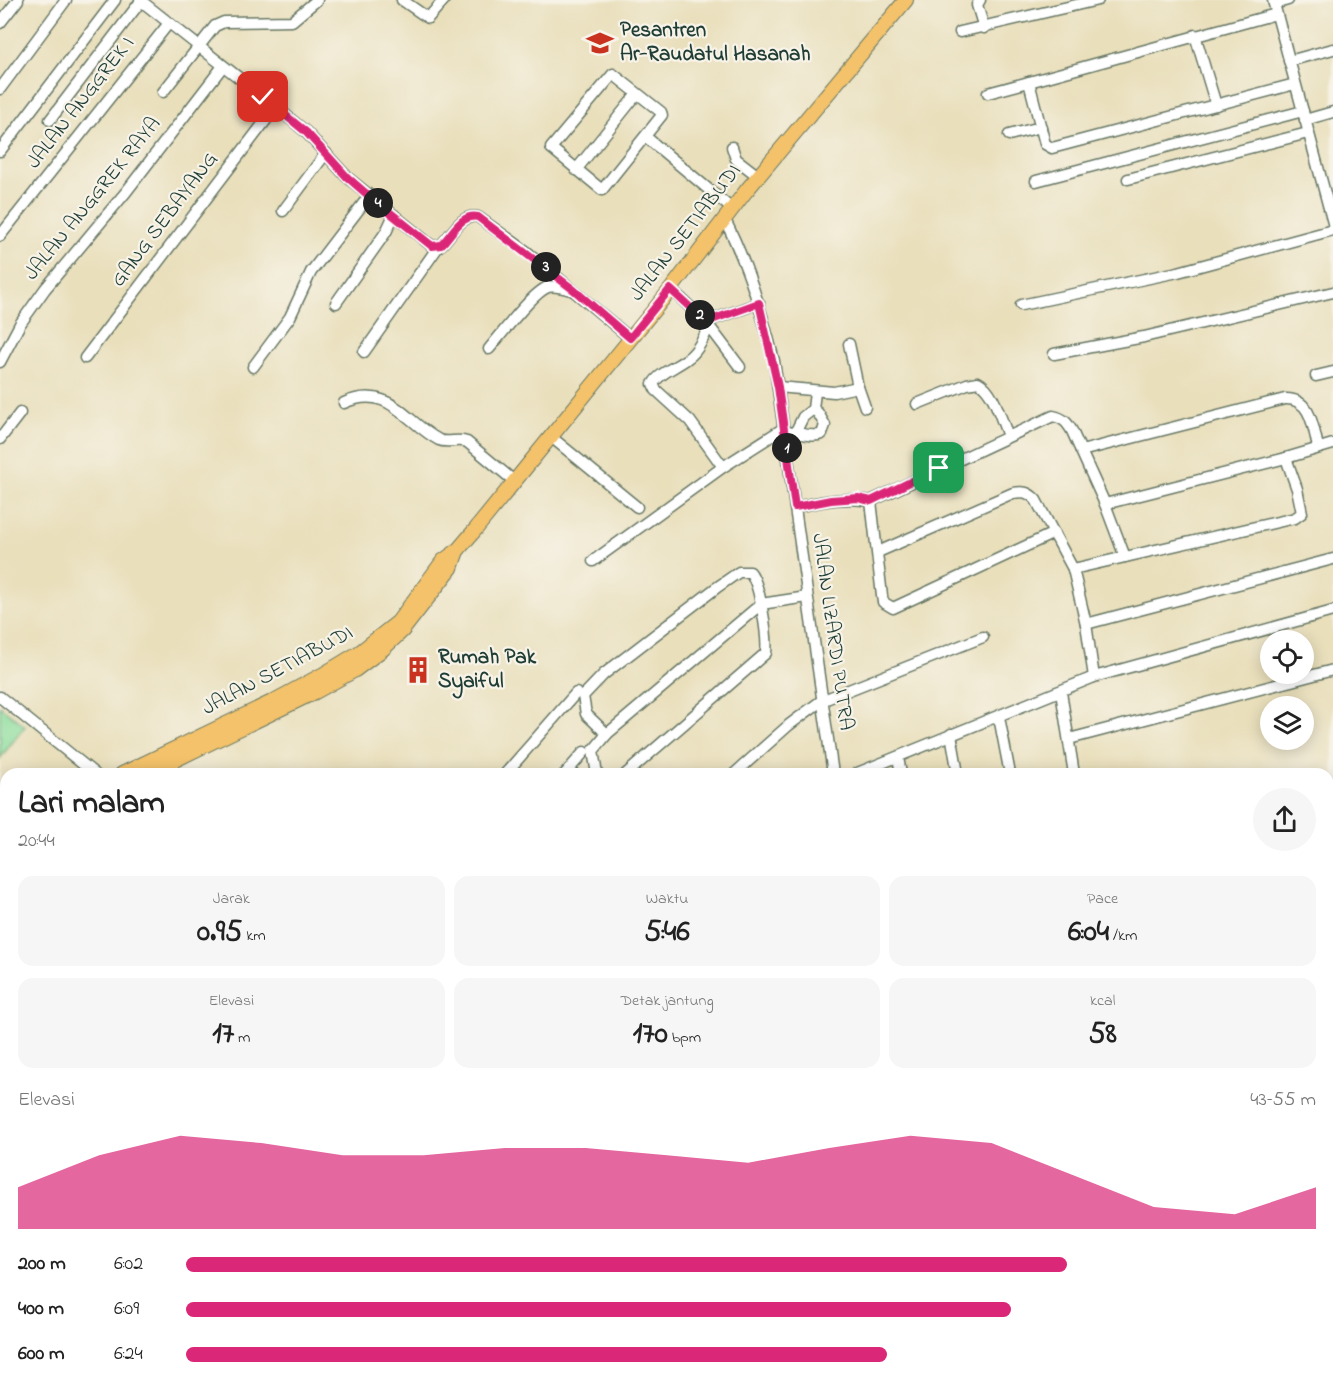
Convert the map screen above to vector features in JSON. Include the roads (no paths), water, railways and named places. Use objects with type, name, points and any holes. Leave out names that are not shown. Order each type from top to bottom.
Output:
[{"type":"main road","name":"JALAN SETIABUDI","points":[[134,768],[274,701],[322,675],[376,641],[398,621],[443,561],[457,551],[670,289],[758,176],[906,0]]},
{"type":"main road","name":"JALAN SETIABUDI","points":[[158,768],[315,692],[355,670],[383,650],[402,631],[451,568],[457,551]]},
{"type":"street","points":[[0,23],[18,0]]},
{"type":"street","points":[[0,89],[66,0]]},
{"type":"street","points":[[0,151],[115,0]]},
{"type":"street","points":[[50,120],[141,0],[276,107],[369,196],[427,242],[438,247]]},
{"type":"street","points":[[163,92],[215,26],[224,22],[292,21],[317,0]]},
{"type":"street","points":[[402,0],[428,18],[444,0]]},
{"type":"street","points":[[980,0],[978,5],[984,28]]},
{"type":"street","points":[[960,32],[984,28],[1081,2],[1098,0]]},
{"type":"street","points":[[988,93],[1195,35],[1288,0]]},
{"type":"street","points":[[1274,6],[1308,133],[1328,181],[1333,223]]},
{"type":"street","name":"JALAN ANGGREK I","points":[[0,236],[170,23]]},
{"type":"street","points":[[1195,35],[1216,105]]},
{"type":"street","points":[[1290,61],[1333,49]]},
{"type":"street","name":"JALAN ANGGREK RAYA","points":[[0,362],[20,324],[45,289],[126,192],[223,66]]},
{"type":"street","points":[[612,74],[637,93],[662,114],[603,190],[552,150],[552,146],[612,74]]},
{"type":"street","points":[[1029,82],[1045,144],[1049,147],[1295,84]]},
{"type":"street","points":[[576,170],[637,93]]},
{"type":"street","name":"GANG SEBAYANG","points":[[85,358],[276,107]]},
{"type":"street","points":[[1036,181],[1304,116],[1333,112]]},
{"type":"street","points":[[1009,135],[1041,127]]},
{"type":"street","points":[[1128,179],[1308,133]]},
{"type":"street","points":[[646,137],[728,213]]},
{"type":"street","points":[[732,147],[736,159],[758,176]]},
{"type":"street","points":[[283,211],[326,153]]},
{"type":"street","points":[[253,367],[291,317],[311,272],[369,196]]},
{"type":"street","name":"JALAN LIZARDI PUTRA","points":[[728,213],[759,303],[789,431],[795,507],[831,768]]},
{"type":"street","points":[[336,303],[386,232],[394,215]]},
{"type":"street","points":[[364,352],[438,247],[470,216],[478,217],[574,290],[630,338]]},
{"type":"street","points":[[1021,305],[1179,272],[1333,230]]},
{"type":"street","points":[[489,349],[545,288],[551,286],[574,290]]},
{"type":"street","points":[[670,289],[707,324],[740,366]]},
{"type":"street","points":[[1054,354],[1144,337],[1333,292]]},
{"type":"street","points":[[723,467],[690,421],[656,390],[653,384],[656,378],[694,352],[707,324],[759,303]]},
{"type":"street","points":[[849,344],[858,387],[865,407]]},
{"type":"street","points":[[1316,376],[1333,372]]},
{"type":"street","points":[[917,404],[967,384],[982,384],[993,399],[1008,436]]},
{"type":"street","points":[[778,387],[815,392],[834,392],[858,387]]},
{"type":"street","points":[[593,561],[723,467],[789,431],[813,409],[815,392]]},
{"type":"street","points":[[344,403],[365,396],[387,402],[441,441],[467,442],[514,481]]},
{"type":"street","points":[[1081,450],[1285,399],[1293,399],[1304,405],[1318,447]]},
{"type":"street","points":[[789,431],[815,437],[822,434],[825,425],[813,409]]},
{"type":"street","points":[[0,439],[21,413]]},
{"type":"street","points":[[795,507],[831,500],[858,498],[871,501],[1053,416],[1067,423],[1081,450],[1125,557]]},
{"type":"street","points":[[550,436],[637,507]]},
{"type":"street","points":[[1105,504],[1333,444]]},
{"type":"street","points":[[1073,569],[1300,515],[1302,513],[1299,498],[1286,458]]},
{"type":"street","points":[[878,552],[1020,492],[1031,495],[1036,500],[1073,569],[1086,624],[1094,677]]},
{"type":"street","points":[[871,501],[883,602],[893,608],[1054,533]]},
{"type":"street","points":[[1086,624],[1333,559]]},
{"type":"street","points":[[606,734],[586,714],[583,696],[604,674],[739,572],[745,571],[753,575],[761,604],[766,653],[633,768]]},
{"type":"street","points":[[596,768],[593,752],[606,734],[761,604],[807,597]]},
{"type":"street","points":[[870,768],[1094,677],[1333,611]]},
{"type":"street","points":[[741,768],[789,725],[821,701],[983,637]]},
{"type":"street","points":[[1069,739],[1333,670]]},
{"type":"street","points":[[1061,692],[1073,768]]},
{"type":"street","points":[[510,768],[576,693]]},
{"type":"street","points":[[0,697],[88,768]]},
{"type":"street","points":[[999,717],[1009,768]]},
{"type":"street","points":[[951,734],[957,768]]},
{"type":"street","points":[[570,768],[584,752]]},
{"type":"street","points":[[898,757],[900,768]]},
{"type":"place","name":"Pesantren Ar-Raudatul Hasanah","points":[[600,43]]},
{"type":"place","name":"Rumah Pak Syaiful","points":[[418,670]]}]
